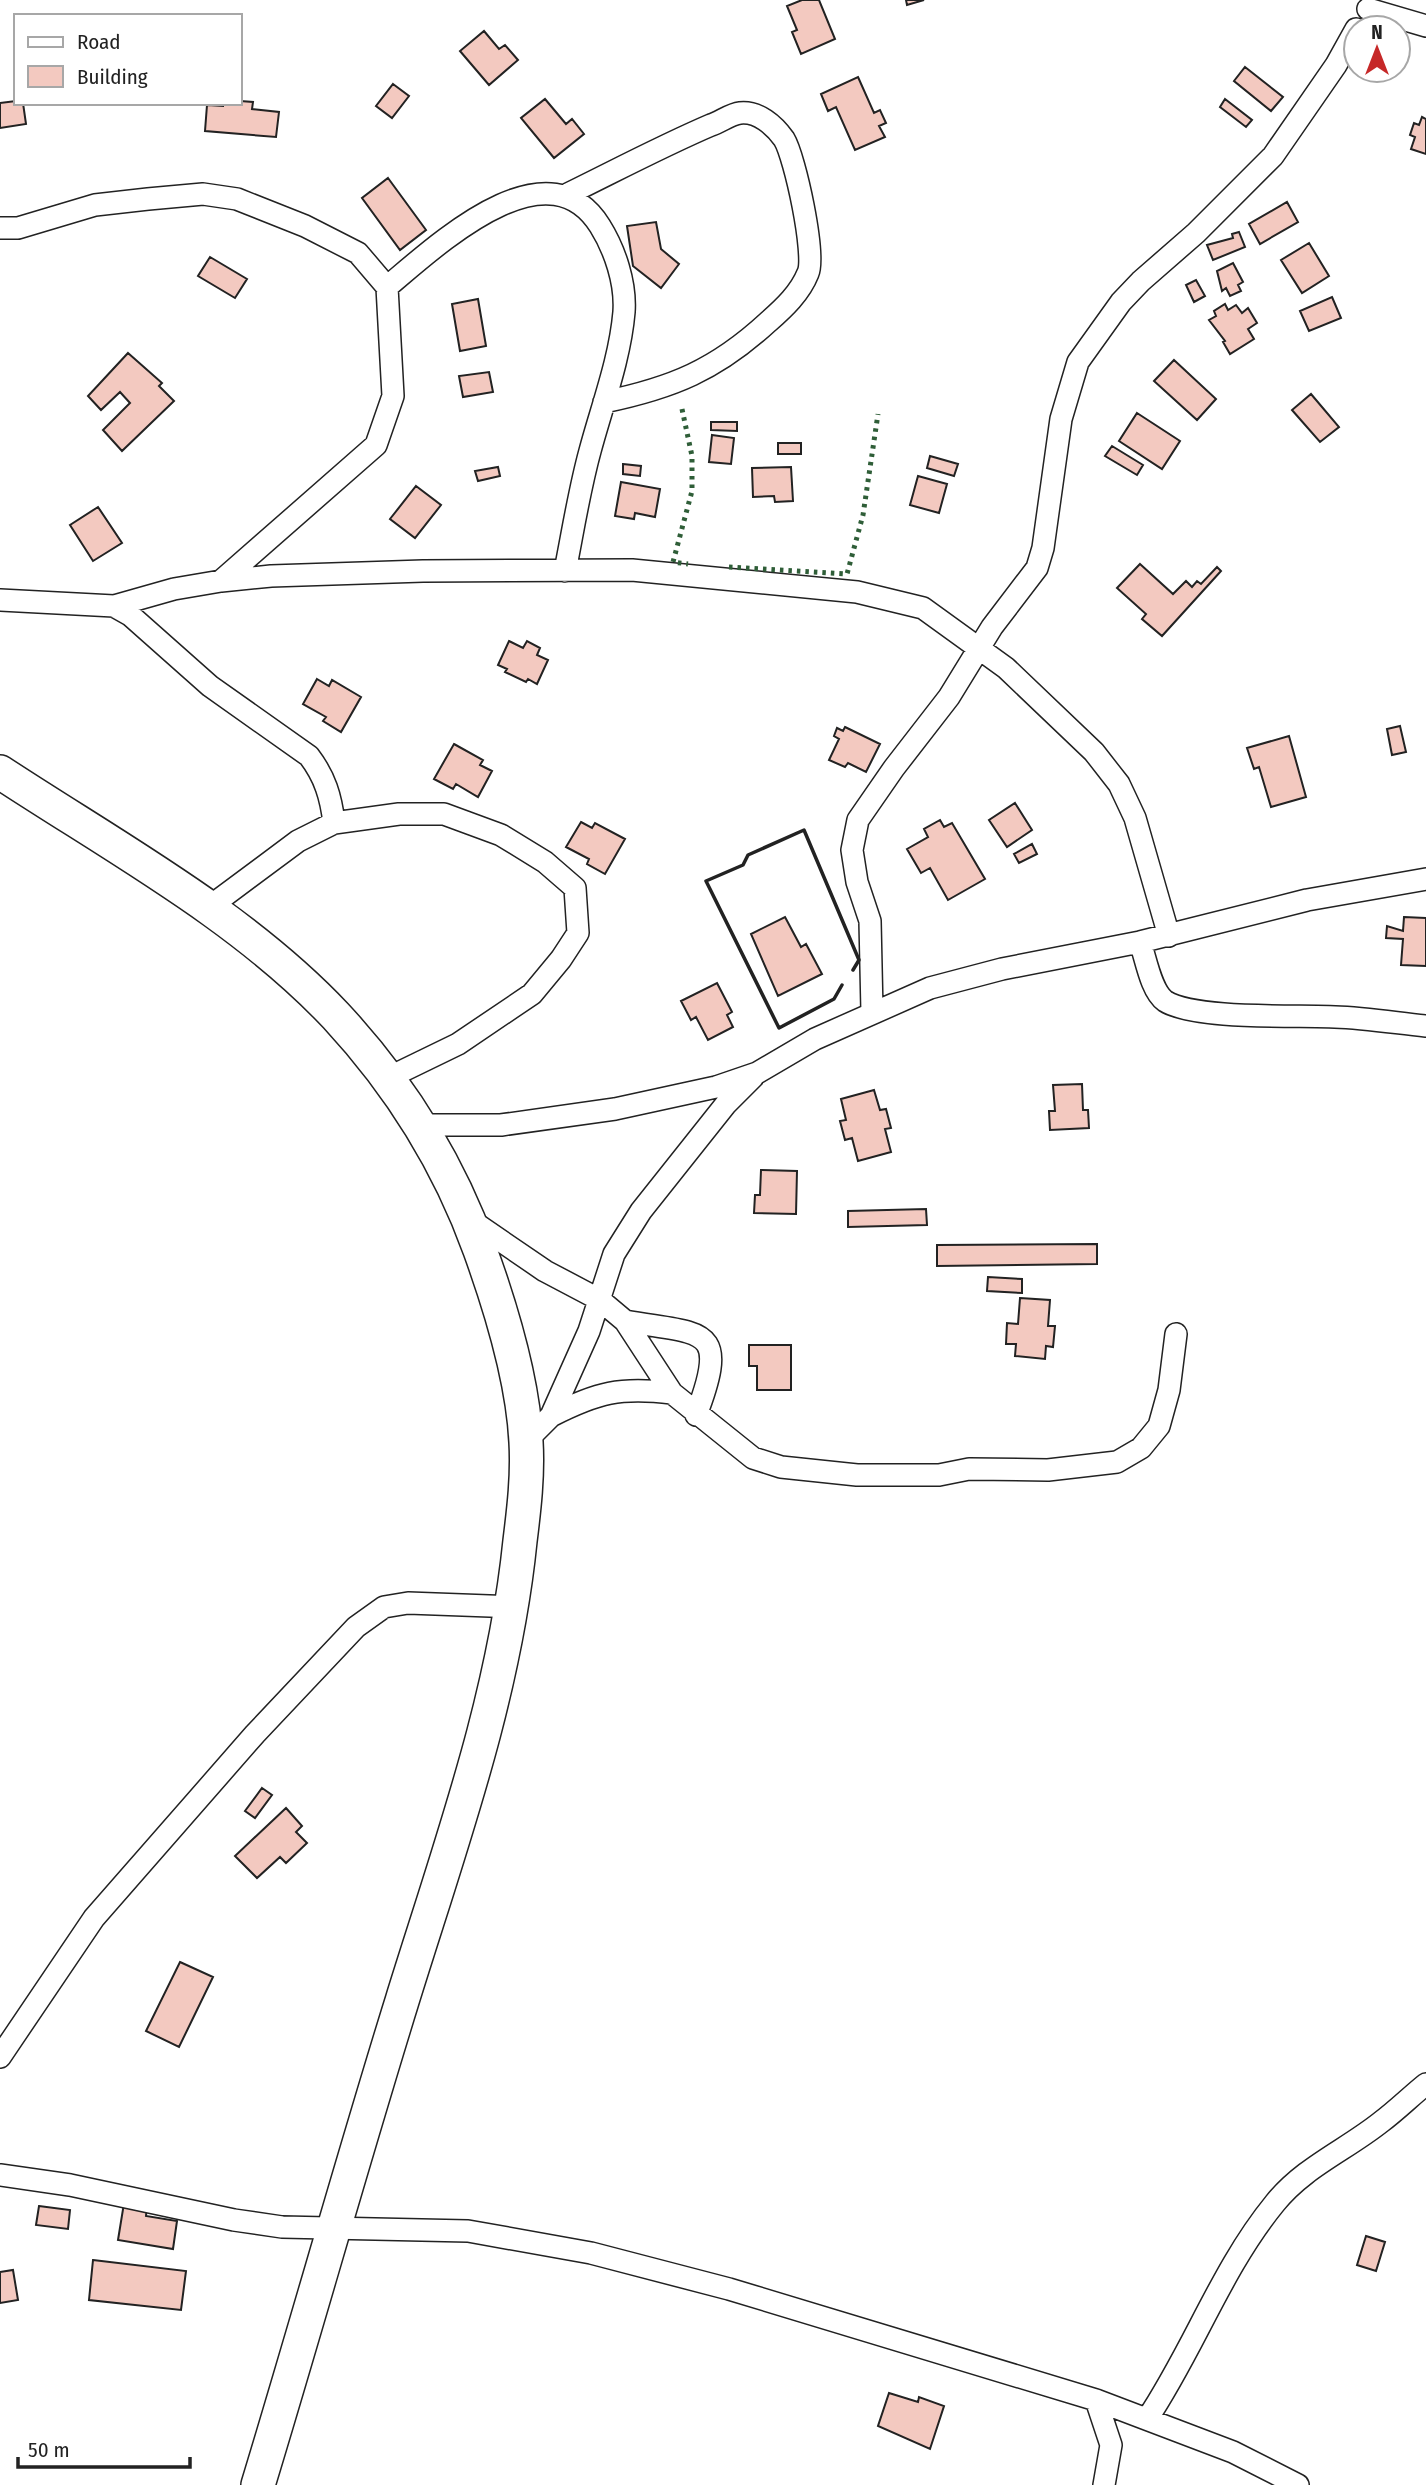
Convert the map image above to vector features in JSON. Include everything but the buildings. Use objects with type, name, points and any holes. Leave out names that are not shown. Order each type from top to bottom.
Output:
[{"type":"main road","points":[[0,772],[208,908],[300,981],[342,1023],[388,1078],[423,1125],[469,1219],[497,1295],[510,1347],[526,1441],[524,1506],[514,1607],[469,1789],[377,2083],[258,2485]]},
{"type":"street","points":[[1369,4],[1426,26]]},
{"type":"street","points":[[872,1012],[870,921],[857,882],[852,850],[858,820],[949,697],[977,648],[1037,568],[1043,548],[1060,419],[1078,362],[1134,288],[1205,225],[1273,156],[1342,50]]},
{"type":"street","points":[[387,287],[452,231],[526,194],[568,194],[679,138],[739,113],[754,114],[769,122],[785,140],[799,186],[809,242],[809,272],[798,292],[745,343],[716,364],[678,383],[604,402]]},
{"type":"street","points":[[0,228],[18,228],[95,205],[135,200],[203,194],[237,199],[306,226],[358,253],[387,287],[393,396],[376,445],[221,581]]},
{"type":"street","points":[[565,572],[582,483],[604,402],[624,310],[620,274],[609,240],[593,215],[568,194]]},
{"type":"street","points":[[0,600],[114,606],[221,581],[423,571],[644,570],[857,592],[923,608],[1006,668],[1094,752],[1119,784],[1135,818],[1169,936]]},
{"type":"street","points":[[114,606],[130,615],[210,685],[309,756],[320,771],[331,797],[334,823]]},
{"type":"street","points":[[208,908],[288,849],[334,823],[400,814],[444,814],[500,835],[545,862],[575,888],[578,933],[532,994],[458,1044],[388,1078]]},
{"type":"street","points":[[423,1125],[501,1125],[615,1109],[716,1087],[757,1073],[815,1039],[930,988],[1002,970],[1140,943],[1307,900],[1426,879]]},
{"type":"street","points":[[1140,943],[1156,989],[1163,999],[1177,1006],[1210,1012],[1339,1017],[1426,1026]]},
{"type":"street","points":[[526,1441],[551,1416],[600,1300],[614,1254],[640,1211],[726,1104],[757,1073]]},
{"type":"street","points":[[469,1219],[545,1271],[600,1300],[625,1321],[672,1393],[696,1415],[753,1458],[781,1467],[856,1475],[939,1475],[969,1469],[1048,1471],[1117,1462],[1141,1448],[1159,1426],[1170,1390],[1176,1334]]},
{"type":"street","points":[[625,1321],[678,1328],[703,1339],[712,1349],[713,1365],[696,1415]]},
{"type":"street","points":[[551,1416],[615,1390],[672,1393]]},
{"type":"street","points":[[0,2057],[94,1918],[255,1734],[356,1627],[384,1607],[408,1603],[514,1607]]},
{"type":"street","points":[[1147,2419],[1179,2367],[1238,2253],[1275,2203],[1300,2177],[1381,2123],[1426,2084]]},
{"type":"street","points":[[0,2175],[118,2193],[234,2220],[335,2230],[468,2231],[591,2253],[742,2292],[1097,2400],[1233,2452],[1298,2485]]},
{"type":"street","points":[[1097,2400],[1111,2445],[1104,2485]]},
{"type":"hedge","points":[[682,409],[692,456],[692,491],[673,562],[688,564]]},
{"type":"hedge","points":[[729,567],[847,574],[863,515],[878,414]]},
{"type":"wall","points":[[842,985],[834,999],[779,1028],[706,881],[743,865],[748,855],[804,830],[859,960],[853,970]]}]
